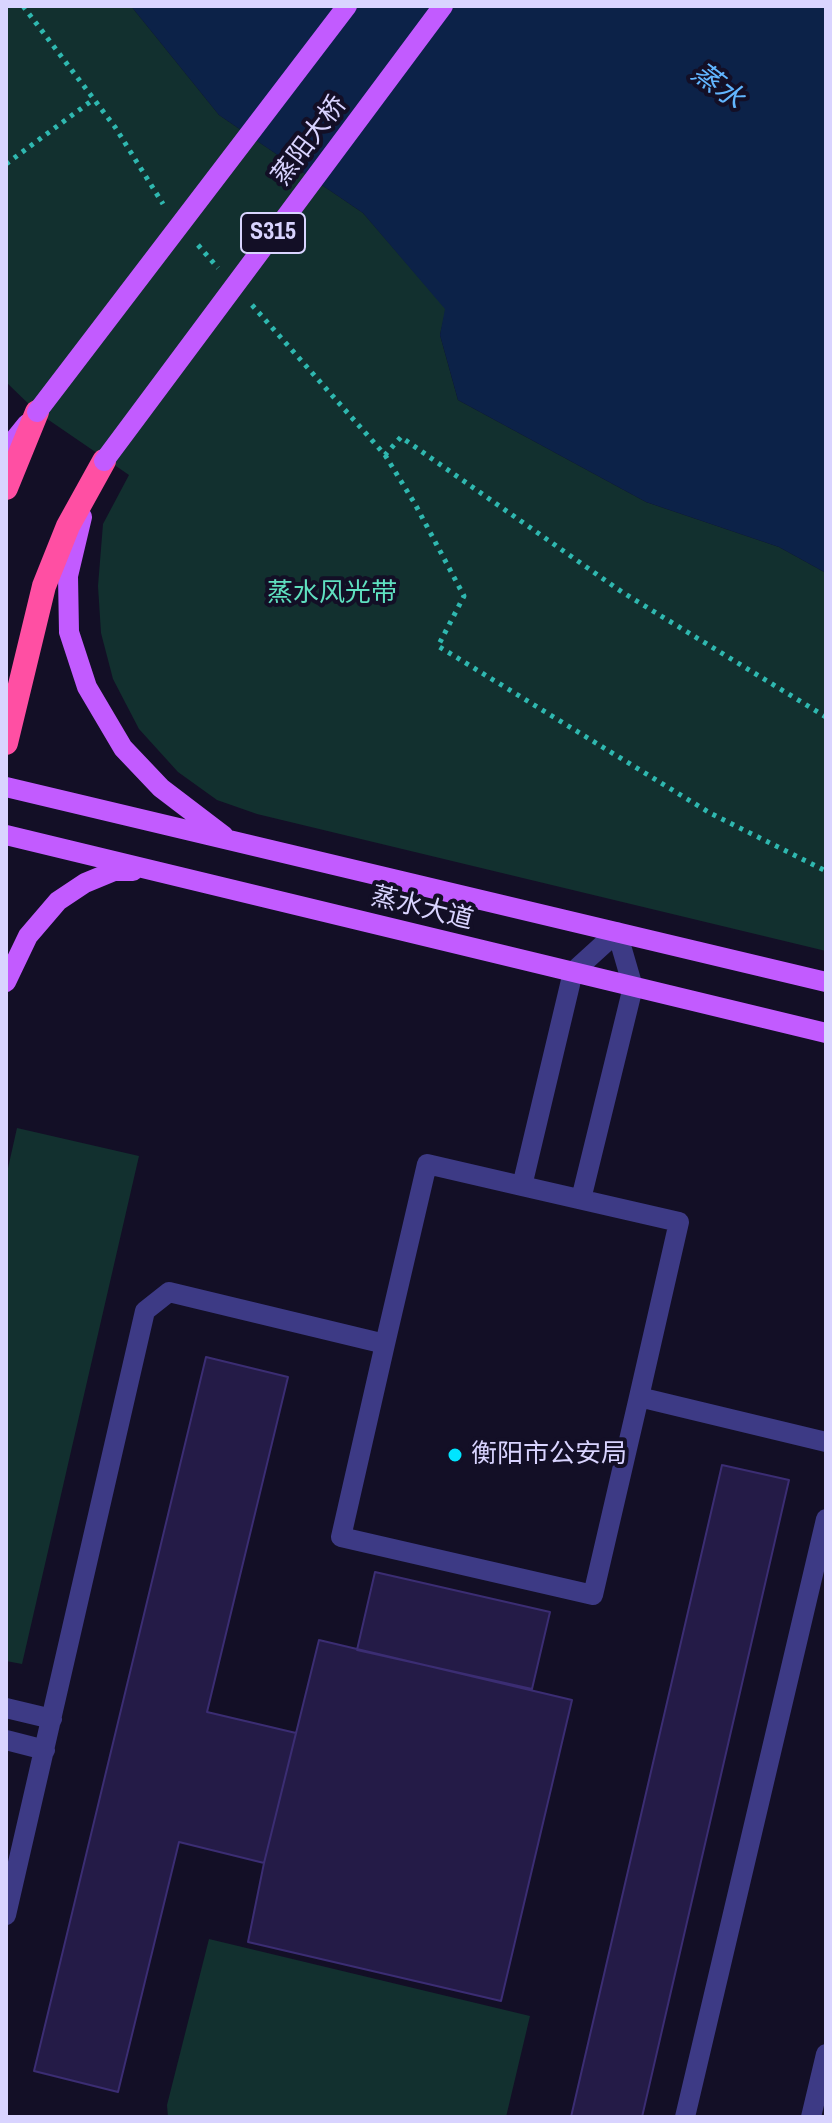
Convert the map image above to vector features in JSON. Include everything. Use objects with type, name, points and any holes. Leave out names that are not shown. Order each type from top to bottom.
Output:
[{"type":"highway","points":[[6,488],[37,412]]},
{"type":"highway","points":[[6,743],[44,586],[68,526],[104,461]]},
{"type":"main road","name":"蒸阳大桥","points":[[6,450],[347,6]]},
{"type":"main road","name":"蒸阳大桥","points":[[230,840],[161,788],[123,748],[87,687],[69,632],[68,576],[77,529],[104,461],[443,6]]},
{"type":"main road","name":"蒸水大道","points":[[6,787],[826,982]]},
{"type":"main road","name":"蒸水大道","points":[[6,835],[826,1033]]},
{"type":"main road","points":[[6,982],[28,936],[58,901],[85,883],[114,871],[157,871]]},
{"type":"street","points":[[522,1186],[573,972],[617,932],[633,987],[581,1199]]},
{"type":"street","points":[[427,1164],[581,1199],[679,1222],[593,1595],[341,1537],[427,1164]]},
{"type":"street","points":[[6,1915],[145,1311],[169,1292],[385,1344]]},
{"type":"street","points":[[639,1397],[826,1442]]},
{"type":"street","points":[[685,2117],[826,1519]]},
{"type":"street","points":[[6,1708],[52,1719]]},
{"type":"street","points":[[6,1740],[45,1750]]},
{"type":"street","points":[[811,2117],[826,2054]]},
{"type":"path","points":[[23,6],[115,127],[166,209]]},
{"type":"path","points":[[6,164],[94,99]]},
{"type":"path","points":[[195,242],[225,274]]},
{"type":"path","points":[[244,296],[385,455],[415,504],[464,596],[438,646],[710,813],[826,871]]},
{"type":"path","points":[[385,455],[401,437],[622,592],[826,717]]},
{"type":"green space","name":"蒸水风光带","points":[[6,6],[131,6],[219,115],[363,213],[446,309],[440,335],[458,400],[646,502],[779,547],[826,573],[826,951],[257,814],[217,800],[178,772],[139,729],[113,679],[101,633],[98,586],[103,524],[129,475],[37,412],[6,382]]},
{"type":"green space","points":[[17,1128],[139,1156],[22,1664],[6,1661],[6,1177]]},
{"type":"green space","points":[[209,1939],[530,2016],[506,2117],[168,2117],[167,2105]]},
{"type":"water","name":"蒸水","points":[[131,6],[826,6],[826,573],[779,547],[646,502],[458,400],[440,335],[445,309],[363,213],[219,115]]},
{"type":"building","points":[[206,1357],[288,1377],[207,1712],[296,1733],[264,1863],[179,1842],[118,2092],[34,2071]]},
{"type":"building","points":[[722,1465],[789,1480],[642,2117],[571,2117]]},
{"type":"building","points":[[375,1572],[550,1612],[532,1689],[357,1650]]},
{"type":"building","points":[[319,1640],[572,1700],[501,2001],[248,1942],[264,1863]]},
{"type":"place","name":"衡阳市公安局","points":[[455,1455]]}]
